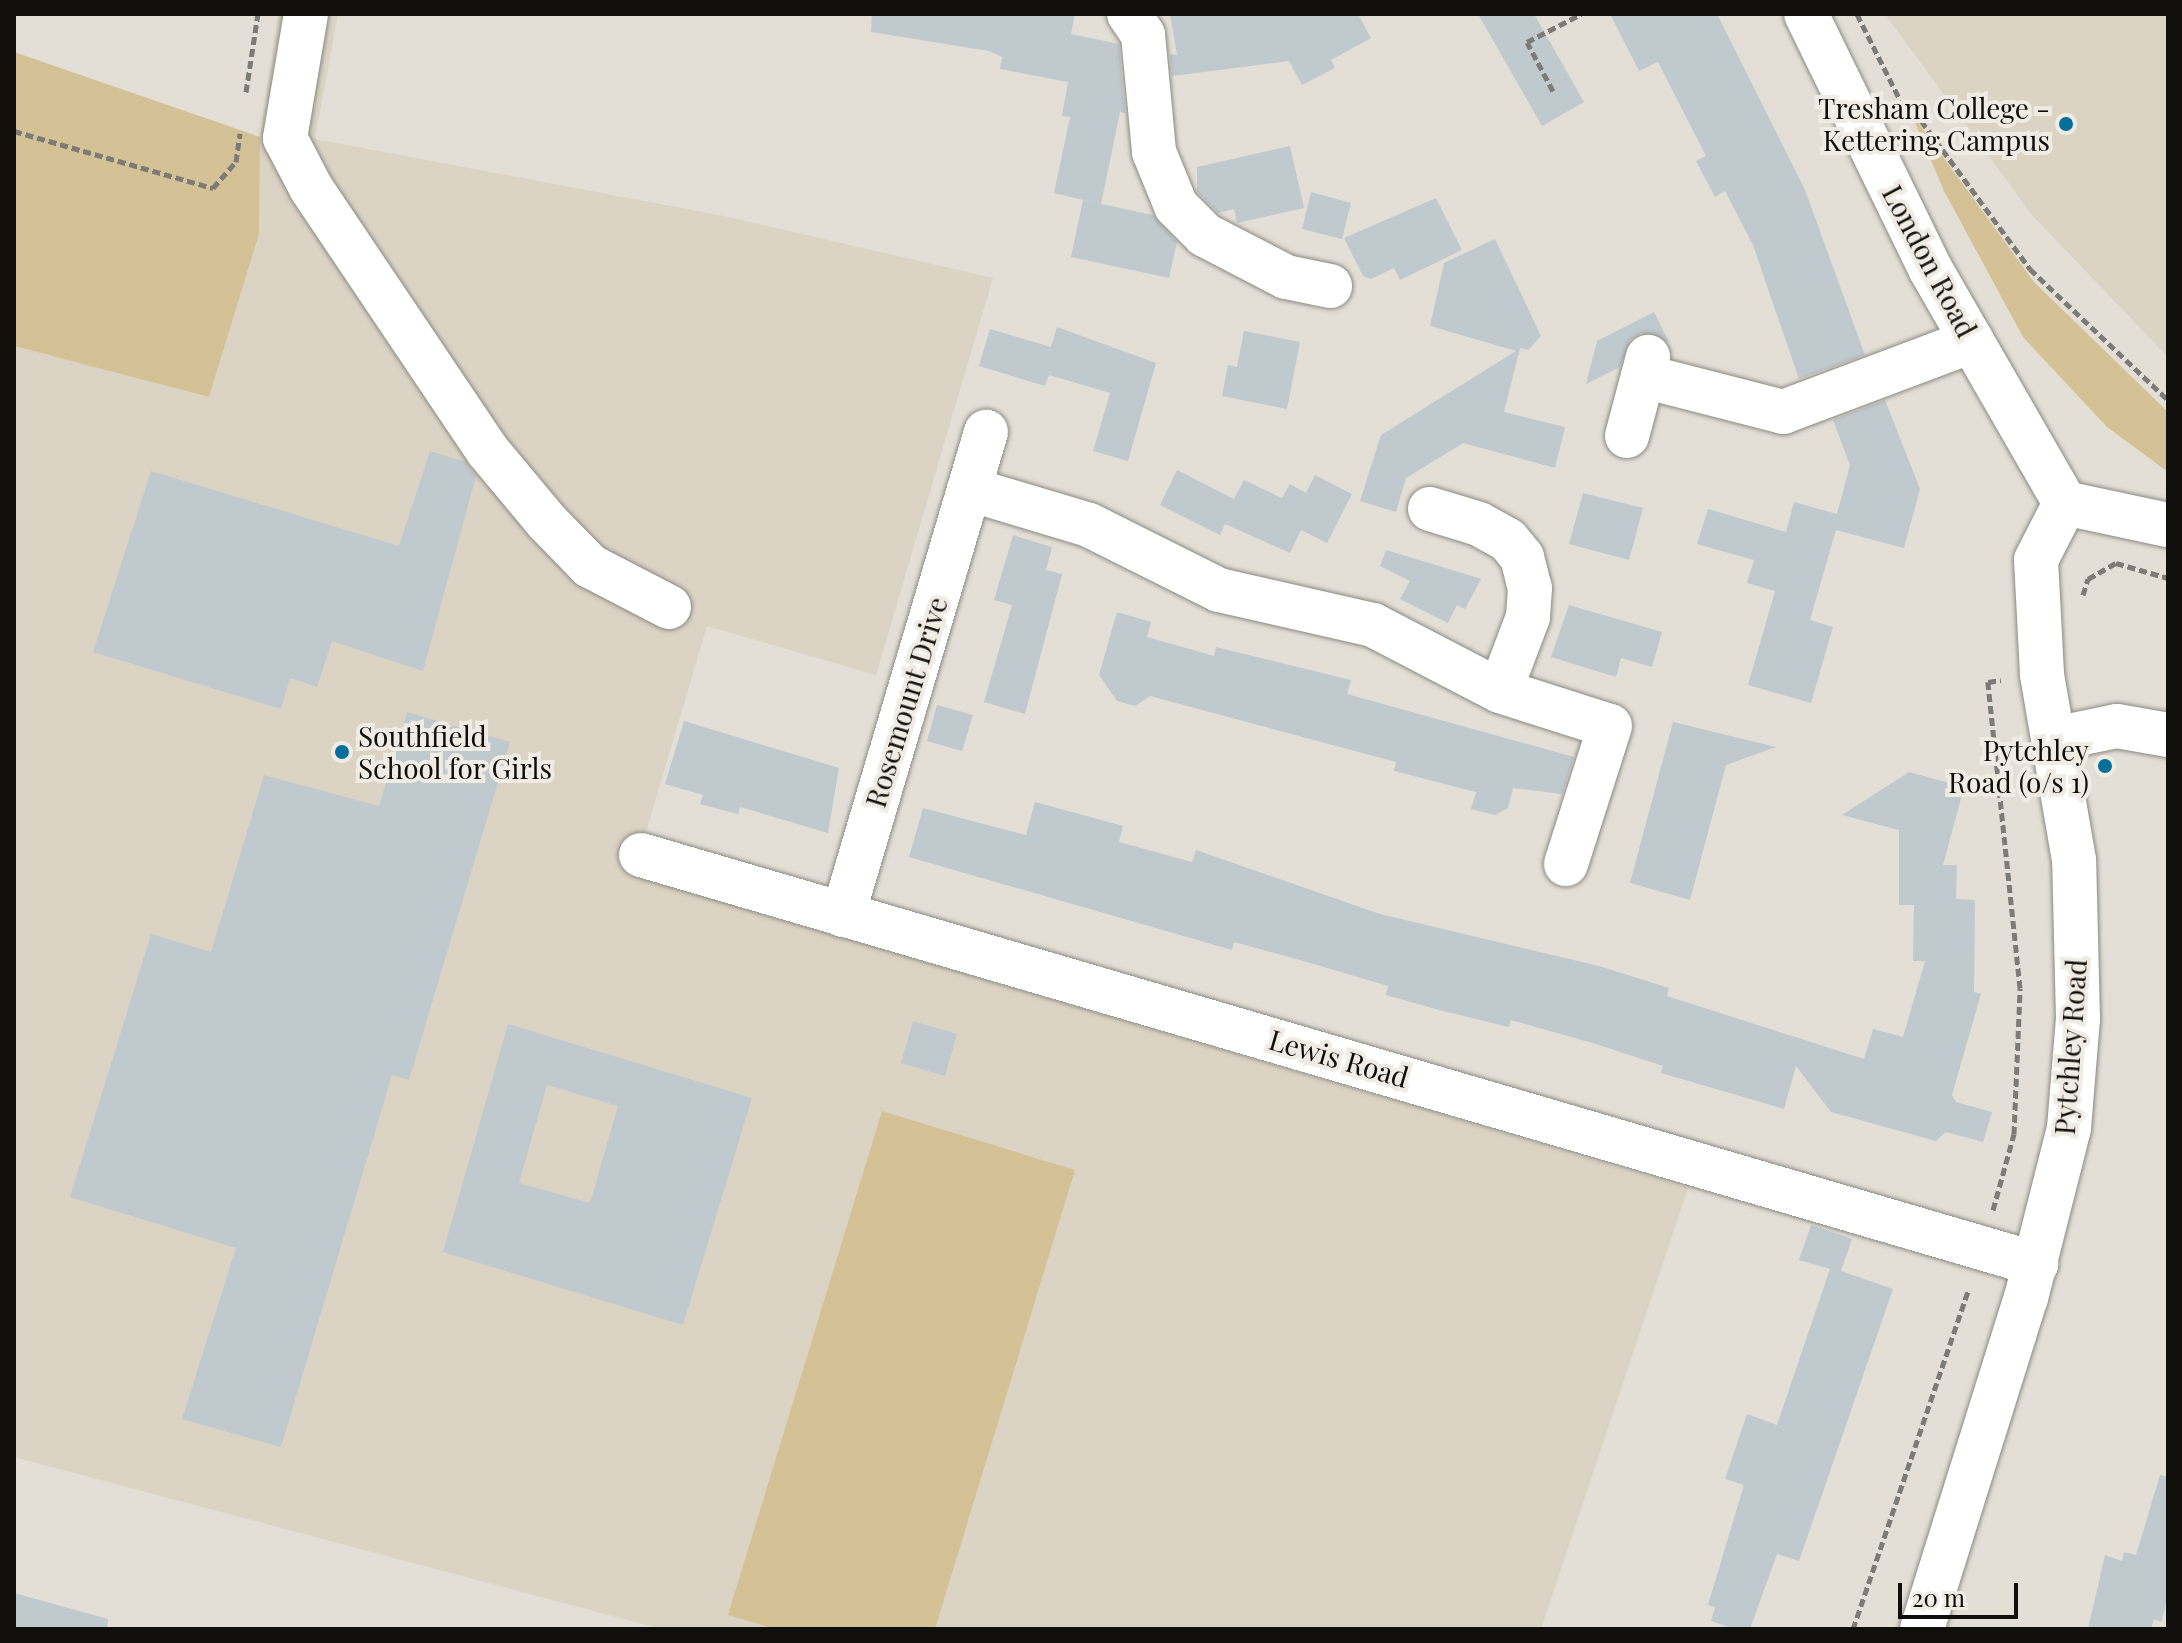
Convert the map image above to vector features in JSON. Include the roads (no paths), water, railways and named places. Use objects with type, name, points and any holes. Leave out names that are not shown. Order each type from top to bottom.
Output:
[{"type":"street","points":[[306,14],[285,138],[311,188],[487,450],[547,522],[590,566],[669,607]]},
{"type":"street","points":[[1129,14],[1143,35],[1154,152],[1176,206],[1205,235],[1286,277],[1330,286]]},
{"type":"street","name":"London Road","points":[[1806,14],[1972,341],[2065,503]]},
{"type":"street","points":[[1627,436],[1645,366],[1783,412],[1972,341]]},
{"type":"street","name":"Rosemount Drive","points":[[843,915],[986,432]]},
{"type":"street","points":[[969,489],[1089,525],[1219,590],[1373,625],[1500,691],[1610,726],[1566,864]]},
{"type":"street","points":[[2065,503],[2168,525]]},
{"type":"street","name":"Pytchley Road","points":[[1922,1629],[2036,1264],[2069,1128],[2078,1019],[2074,860],[2039,645],[2036,560],[2065,503]]},
{"type":"street","points":[[1430,509],[1479,524],[1508,540],[1522,557],[1530,588],[1528,617],[1500,691]]},
{"type":"street","points":[[2054,739],[2117,726],[2168,735]]},
{"type":"street","name":"Lewis Road","points":[[641,855],[2036,1264]]},
{"type":"place","name":"Tresham College - Kettering Campus","points":[[2066,124]]},
{"type":"place","name":"Southfield School for Girls","points":[[342,752]]},
{"type":"place","name":"Pytchley Road (o/s 1)","points":[[2105,766]]}]
